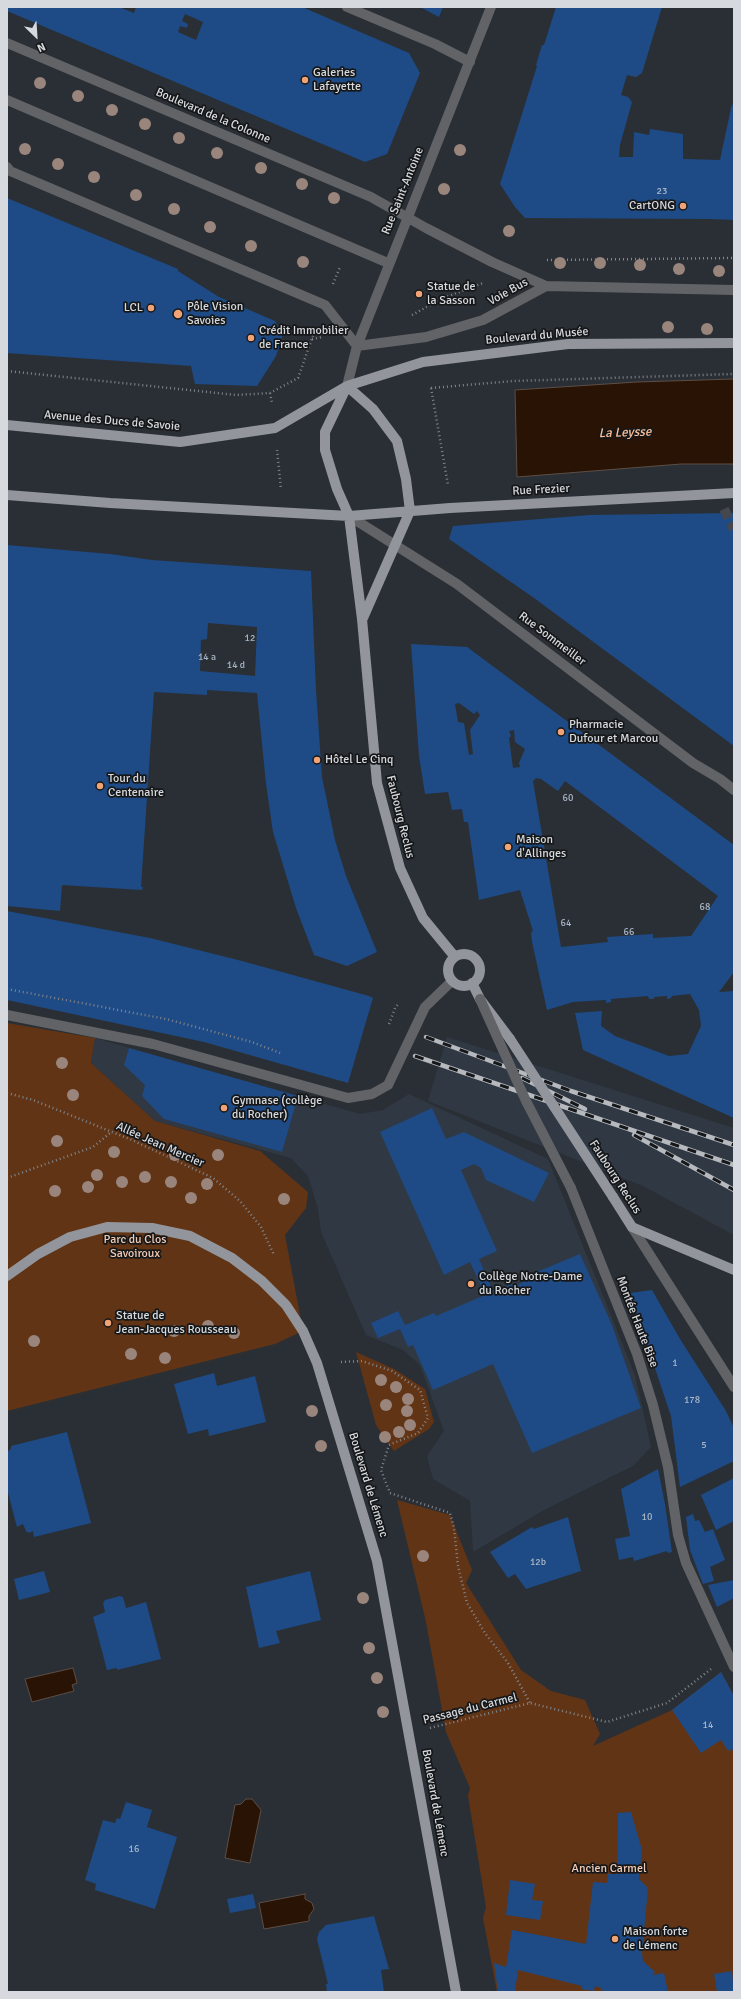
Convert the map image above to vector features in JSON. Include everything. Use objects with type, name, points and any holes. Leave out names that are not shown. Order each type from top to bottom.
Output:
[{"type":"main road","name":"Boulevard du Musée","points":[[347,386],[422,362],[568,344],[734,343]]},
{"type":"main road","name":"Avenue des Ducs de Savoie","points":[[7,425],[180,442],[275,428],[347,386]]},
{"type":"main road","points":[[347,386],[373,409],[397,441],[406,479],[410,511]]},
{"type":"main road","name":"Faubourg Reclus","points":[[347,386],[325,432],[325,450],[337,489],[349,516],[362,619],[377,783],[400,868],[423,918],[455,957]]},
{"type":"main road","name":"Rue Frezier","points":[[349,516],[450,508],[734,493]]},
{"type":"main road","points":[[7,495],[110,503],[283,511],[349,516]]},
{"type":"main road","name":"Faubourg Reclus","points":[[362,619],[410,511]]},
{"type":"main road","points":[[467,954],[472,956],[478,964],[480,973],[472,984],[461,986],[452,981],[449,977],[448,967],[455,957],[467,954]]},
{"type":"main road","name":"Faubourg Reclus","points":[[472,984],[480,999],[510,1039],[614,1197],[632,1227]]},
{"type":"main road","name":"Boulevard de Lémenc","points":[[7,1276],[38,1254],[70,1237],[107,1227],[152,1228],[190,1236],[232,1258],[262,1281],[286,1305],[303,1331],[317,1364],[377,1561],[410,1733],[456,1992]]},
{"type":"main road","points":[[632,1227],[734,1270]]},
{"type":"street","points":[[348,7],[435,44],[470,62]]},
{"type":"street","name":"Rue Saint-Antoine","points":[[347,386],[357,346],[388,263],[491,7]]},
{"type":"street","name":"Boulevard de la Colonne","points":[[7,42],[371,196],[406,217]]},
{"type":"street","points":[[7,100],[388,263]]},
{"type":"street","points":[[7,167],[10,171],[325,305],[357,346]]},
{"type":"street","points":[[406,217],[492,262],[546,286],[734,290]]},
{"type":"street","name":"Voie Bus","points":[[483,320],[546,286]]},
{"type":"street","name":"Boulevard du Musée","points":[[357,346],[426,337],[483,320]]},
{"type":"street","name":"Rue Sommeiller","points":[[349,516],[457,584],[693,763],[720,778],[734,790]]},
{"type":"street","points":[[7,1015],[153,1044],[348,1098],[372,1094],[388,1085],[425,1007],[452,981]]},
{"type":"street","name":"Montée Haute Bise","points":[[480,999],[526,1101],[571,1188],[636,1354],[653,1405],[668,1467],[678,1534],[686,1562],[734,1667]]},
{"type":"street","name":"Faubourg Reclus","points":[[632,1227],[734,1387]]},
{"type":"path","points":[[409,316],[441,299],[515,271],[534,260],[734,258]]},
{"type":"path","points":[[7,371],[236,395],[270,393],[298,378],[312,339]]},
{"type":"path","points":[[422,362],[431,388],[450,508]]},
{"type":"path","points":[[431,388],[513,381],[734,374]]},
{"type":"path","points":[[275,428],[283,511]]},
{"type":"path","points":[[7,989],[166,1019],[252,1042]]},
{"type":"path","name":"Allée Jean Mercier","points":[[7,1093],[33,1100],[110,1133],[132,1140],[213,1178],[240,1201],[261,1227],[274,1254]]},
{"type":"path","points":[[7,1178],[93,1147],[110,1133]]},
{"type":"path","points":[[317,1364],[362,1361],[392,1371],[420,1390],[428,1418],[418,1433],[389,1445],[381,1470],[390,1493],[450,1513],[454,1528],[458,1566],[467,1603],[485,1634],[508,1663],[530,1704]]},
{"type":"path","name":"Passage du Carmel","points":[[410,1733],[530,1704],[607,1722],[667,1703],[728,1655]]},
{"type":"shaded area","points":[[447,1037],[734,1128],[734,1235],[643,1186],[428,1101]]},
{"type":"shaded area","name":"Collège Notre-Dame du Rocher","points":[[95,1038],[360,1114],[383,1110],[409,1094],[548,1159],[635,1375],[651,1447],[633,1466],[544,1510],[473,1552],[470,1501],[433,1479],[427,1456],[444,1431],[420,1365],[403,1350],[366,1335],[321,1232],[318,1209],[308,1176],[291,1158],[155,1121],[91,1063]]},
{"type":"green space","name":"Parc du Clos Savoiroux","points":[[7,1023],[95,1038],[91,1063],[155,1121],[260,1151],[308,1192],[306,1208],[285,1235],[303,1331],[275,1344],[7,1411]]},
{"type":"green space","points":[[356,1352],[394,1369],[425,1389],[434,1422],[429,1429],[394,1451],[376,1425]]},
{"type":"green space","name":"Ancien Carmel","points":[[397,1500],[450,1515],[472,1570],[466,1583],[521,1670],[551,1691],[585,1700],[600,1734],[593,1746],[672,1710],[721,1672],[734,1696],[734,1992],[497,1992],[483,1918],[486,1907],[468,1796],[470,1788],[446,1732],[426,1622]]},
{"type":"water","name":"La Leysse","points":[[734,379],[734,464],[681,464],[517,477],[515,390],[637,382]]},
{"type":"water","points":[[73,1668],[77,1683],[72,1685],[74,1691],[32,1702],[25,1679]]},
{"type":"water","points":[[246,1799],[252,1799],[261,1810],[250,1863],[225,1858],[235,1805],[241,1804]]},
{"type":"water","points":[[305,1894],[305,1899],[312,1903],[314,1909],[309,1916],[309,1921],[264,1929],[259,1903]]},
{"type":"building","name":"Galeries Lafayette","points":[[7,7],[119,7],[134,13],[136,7],[302,7],[409,53],[420,73],[387,154],[365,162],[7,11]],"holes":[[[185,14],[203,22],[196,40],[178,32],[180,26],[187,28],[188,24],[182,21]]]},
{"type":"building","points":[[420,7],[443,7],[439,17]]},
{"type":"building","points":[[556,7],[662,7],[642,73],[636,77],[627,75],[621,95],[628,97],[632,102],[620,145],[619,157],[633,157],[634,132],[649,135],[650,129],[683,134],[683,159],[720,160],[731,108],[734,101],[734,220],[525,218],[515,207],[500,184],[537,66],[536,65],[542,45],[544,45]]},
{"type":"building","points":[[7,198],[178,269],[178,271],[219,297],[275,321],[283,335],[276,356],[257,386],[195,384],[191,366],[7,353]]},
{"type":"building","points":[[734,513],[734,746],[534,598],[449,539],[453,526],[590,515]]},
{"type":"building","points":[[7,545],[110,554],[152,560],[311,571],[316,690],[322,777],[335,840],[346,876],[377,952],[347,966],[314,955],[296,908],[273,832],[266,784],[257,693],[207,690],[207,695],[154,692],[142,890],[62,885],[60,911],[7,906]],"holes":[[[208,623],[257,627],[255,676],[200,671],[201,640],[207,639]]]},
{"type":"building","points":[[411,644],[467,647],[734,845],[734,972],[719,992],[734,991],[734,1118],[583,1050],[575,1013],[602,1011],[601,1026],[615,1036],[669,1056],[688,1054],[701,1026],[699,1010],[690,994],[672,996],[671,998],[667,999],[667,996],[649,999],[648,996],[611,999],[611,1002],[606,1003],[606,1000],[573,1002],[547,1010],[532,942],[531,932],[533,931],[520,890],[479,900],[468,822],[464,822],[462,809],[452,810],[448,792],[425,794],[419,756]],"holes":[[[459,703],[474,714],[477,711],[480,715],[470,730],[473,754],[469,755],[464,723],[458,722],[455,704]],[[514,730],[515,742],[525,749],[519,763],[520,767],[513,768],[509,738],[511,736],[509,731]],[[536,778],[541,779],[558,791],[565,781],[718,896],[691,936],[653,938],[653,934],[607,937],[608,942],[561,947],[533,781]]]},
{"type":"building","points":[[7,911],[150,938],[242,961],[373,998],[348,1083],[204,1042],[7,1000]]},
{"type":"building","name":"Gymnase (collège du Rocher)","points":[[129,1048],[298,1096],[282,1152],[164,1119],[142,1096],[145,1085],[124,1065]]},
{"type":"building","points":[[432,1108],[446,1139],[464,1132],[549,1173],[534,1202],[486,1180],[481,1168],[474,1164],[461,1170],[497,1251],[479,1259],[493,1291],[512,1284],[513,1287],[529,1279],[527,1276],[580,1254],[612,1325],[641,1408],[532,1453],[493,1364],[433,1390],[413,1345],[408,1347],[400,1329],[378,1338],[371,1323],[398,1311],[405,1325],[434,1313],[436,1316],[485,1295],[470,1262],[444,1275],[380,1132]]},
{"type":"building","points":[[652,1290],[680,1339],[726,1411],[734,1428],[734,1461],[680,1487],[671,1416],[630,1293]]},
{"type":"building","points":[[214,1373],[217,1386],[255,1376],[266,1422],[209,1436],[208,1429],[188,1434],[174,1384]]},
{"type":"building","points":[[67,1432],[91,1523],[34,1537],[33,1531],[29,1533],[26,1531],[23,1524],[17,1527],[7,1489],[7,1452],[11,1449],[11,1446]]},
{"type":"building","points":[[658,1469],[672,1552],[668,1553],[667,1551],[634,1561],[633,1557],[619,1560],[615,1539],[630,1536],[621,1489]]},
{"type":"building","points":[[734,1478],[734,1521],[716,1530],[701,1495]]},
{"type":"building","points":[[693,1514],[695,1521],[699,1520],[705,1532],[713,1529],[725,1560],[710,1567],[714,1581],[703,1584],[690,1550],[686,1517]]},
{"type":"building","points":[[568,1517],[581,1571],[526,1589],[515,1574],[508,1578],[490,1552],[532,1527],[534,1529]]},
{"type":"building","points":[[44,1571],[50,1592],[19,1600],[14,1579]]},
{"type":"building","points":[[310,1571],[321,1620],[276,1631],[280,1643],[259,1648],[246,1587]]},
{"type":"building","points":[[734,1580],[734,1598],[717,1607],[708,1585]]},
{"type":"building","points":[[120,1596],[123,1597],[126,1608],[146,1602],[161,1659],[117,1670],[117,1668],[107,1670],[93,1617],[105,1612],[103,1603],[105,1600]]},
{"type":"building","points":[[721,1672],[734,1696],[734,1753],[732,1749],[728,1751],[721,1740],[701,1753],[672,1710]]},
{"type":"building","points":[[126,1802],[152,1810],[147,1827],[177,1837],[155,1909],[95,1890],[96,1884],[85,1880],[103,1820],[115,1823],[117,1818],[120,1819]]},
{"type":"building","name":"Maison forte de Lémenc","points":[[631,1812],[642,1850],[639,1879],[648,1888],[642,1953],[643,1961],[655,1972],[653,1975],[664,1973],[668,1992],[606,1992],[595,1986],[594,1991],[581,1989],[582,1986],[518,1970],[515,1992],[498,1992],[494,1963],[506,1967],[512,1930],[586,1944],[593,1882],[607,1883],[608,1874],[617,1874],[618,1813]]},
{"type":"building","points":[[510,1880],[535,1884],[532,1900],[543,1901],[540,1920],[506,1915]]},
{"type":"building","points":[[253,1894],[256,1908],[230,1913],[227,1899]]},
{"type":"building","points":[[374,1916],[389,1969],[381,1970],[384,1992],[327,1992],[326,1984],[328,1984],[317,1939],[319,1932],[326,1925]]},
{"type":"building","points":[[732,1971],[734,1992],[717,1992],[714,1974]]},
{"type":"tunnel","points":[[724,509],[734,529]]},
{"type":"railway","points":[[426,1037],[571,1091],[734,1145]]},
{"type":"railway","points":[[415,1056],[734,1165]]},
{"type":"railway","points":[[522,1078],[585,1109]]},
{"type":"railway","points":[[634,1135],[734,1190]]},
{"type":"place","name":"Galeries Lafayette","points":[[305,80]]},
{"type":"place","name":"CartONG","points":[[683,206]]},
{"type":"place","name":"Statue de la Sasson","points":[[419,294]]},
{"type":"place","name":"LCL","points":[[151,308]]},
{"type":"place","name":"Pôle Vision Savoies","points":[[178,314]]},
{"type":"place","name":"Crédit Immobilier de France","points":[[251,338]]},
{"type":"place","name":"Pharmacie Dufour et Marcou","points":[[561,732]]},
{"type":"place","name":"Hôtel Le Cinq","points":[[317,760]]},
{"type":"place","name":"Tour du Centenaire","points":[[100,786]]},
{"type":"place","name":"Maison d'Allinges","points":[[508,847]]},
{"type":"place","name":"Gymnase (collège du Rocher)","points":[[224,1108]]},
{"type":"place","name":"Collège Notre-Dame du Rocher","points":[[471,1284]]},
{"type":"place","name":"Statue de Jean-Jacques Rousseau","points":[[108,1323]]},
{"type":"place","name":"Maison forte de Lémenc","points":[[615,1939]]}]
